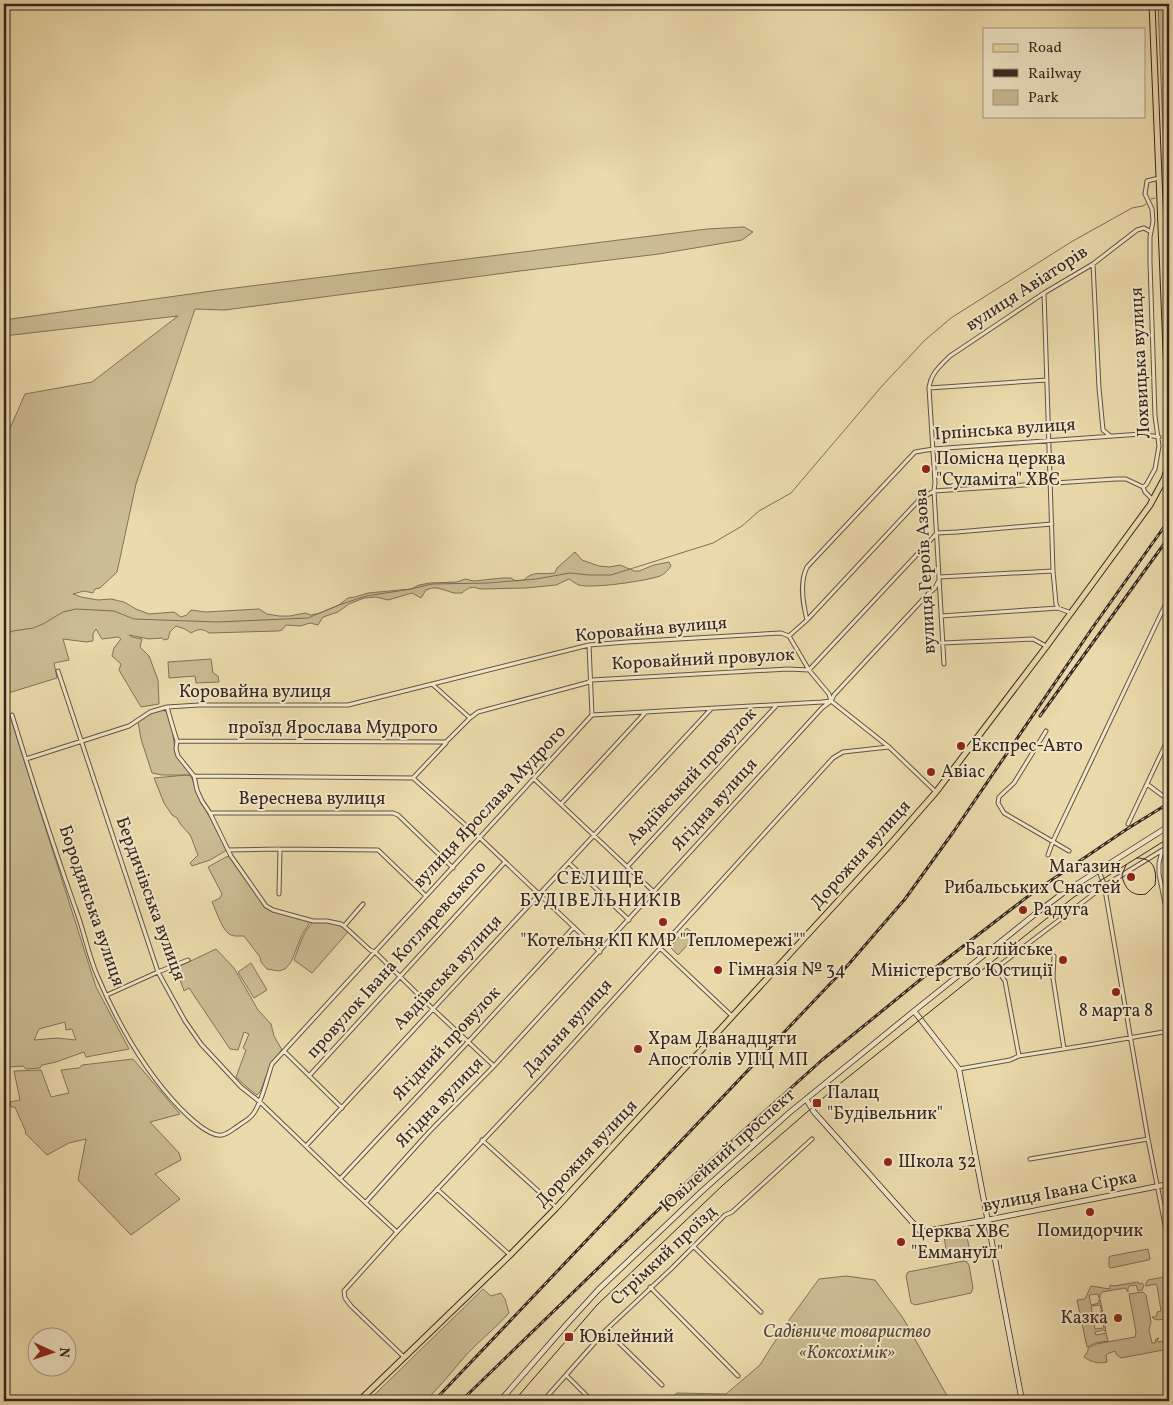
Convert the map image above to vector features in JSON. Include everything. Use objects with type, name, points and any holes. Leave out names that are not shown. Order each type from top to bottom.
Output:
[{"type":"main road","points":[[1152,4],[1169,424]]},
{"type":"main road","name":"Дорожня вулиця","points":[[359,1401],[556,1208],[898,836],[936,792],[1046,647],[1153,500],[1164,479],[1169,463]]},
{"type":"main road","name":"Ювілейний проспект","points":[[500,1401],[600,1289],[746,1151],[806,1099],[1063,893],[1169,826]]},
{"type":"main road","points":[[914,1011],[959,1070],[1022,1401]]},
{"type":"main road","name":"вулиця Івана Сірка","points":[[806,1099],[814,1112],[921,1232],[1169,1184]]},
{"type":"main road","points":[[1162,1401],[1169,1400]]},
{"type":"street","name":"Лохвицька вулиця","points":[[1142,487],[1146,485],[1156,469],[1159,446],[1155,416],[1150,263],[1152,209],[1145,190],[1147,181],[1159,178]]},
{"type":"street","name":"вулиця Авіаторів","points":[[929,388],[930,379],[950,356],[1044,293],[1093,264],[1137,230],[1144,228],[1151,232]]},
{"type":"street","points":[[1093,264],[1103,430],[1099,436]]},
{"type":"street","points":[[1044,293],[1050,483],[1056,604],[1058,608]]},
{"type":"street","points":[[929,388],[1047,380]]},
{"type":"street","name":"вулиця Героїв Азова","points":[[929,388],[944,664]]},
{"type":"street","points":[[1103,430],[1110,436]]},
{"type":"street","name":"Ірпінська вулиця","points":[[807,620],[804,608],[803,579],[807,567],[912,455],[919,450],[1099,436],[1141,434],[1159,437]]},
{"type":"street","points":[[936,792],[889,747],[831,701],[829,694],[810,670],[789,636],[807,620],[920,499],[934,491],[1126,479],[1142,487],[1153,500]]},
{"type":"street","points":[[937,533],[1052,524]]},
{"type":"street","name":"Коровайний провулок","points":[[592,680],[788,668],[810,670],[937,533]]},
{"type":"street","points":[[939,579],[1054,571]]},
{"type":"street","name":"Ягідна вулиця","points":[[366,1202],[429,1132],[494,1066],[600,952],[927,594],[935,588],[939,579]]},
{"type":"street","points":[[1048,855],[1169,597]]},
{"type":"street","points":[[941,616],[1058,608],[1071,613]]},
{"type":"street","name":"Коровайна вулиця","points":[[26,759],[129,726],[150,712],[167,707],[199,705],[348,705],[589,645],[781,633],[789,636]]},
{"type":"street","points":[[942,643],[1033,639],[1046,647]]},
{"type":"street","points":[[589,645],[592,680],[592,716],[831,701]]},
{"type":"street","name":"Бердичівська вулиця","points":[[58,670],[158,972],[185,1022],[201,1044],[241,1086],[397,1232]]},
{"type":"street","name":"проїзд Ярослава Мудрого","points":[[177,742],[446,742],[478,712],[592,680]]},
{"type":"street","points":[[432,684],[470,718]]},
{"type":"street","name":"Авдіївський провулок","points":[[628,867],[777,705]]},
{"type":"street","points":[[167,707],[177,742],[178,756],[194,776],[197,790],[231,856],[266,906],[273,910],[312,921],[327,921],[344,926],[494,1066]]},
{"type":"street","name":"Авдіївська вулиця","points":[[306,1146],[711,709]]},
{"type":"street","points":[[561,804],[646,712]]},
{"type":"street","name":"Бородянська вулиця","points":[[12,715],[97,973],[137,1054],[153,1077],[196,1124],[214,1134],[222,1135],[233,1130],[253,1114],[260,1102]]},
{"type":"street","name":"вулиця Ярослава Мудрого","points":[[260,1102],[272,1064],[592,716]]},
{"type":"street","points":[[1046,731],[1014,783],[999,797],[998,803],[1004,813],[1054,840],[1069,851]]},
{"type":"street","points":[[1128,824],[1169,737]]},
{"type":"street","points":[[413,778],[446,742]]},
{"type":"street","name":"Дальня вулиця","points":[[404,1357],[351,1306],[345,1298],[344,1291],[548,1071],[833,758],[843,752],[889,747]]},
{"type":"street","points":[[194,776],[413,778],[480,838],[600,952]]},
{"type":"street","points":[[534,779],[654,892]]},
{"type":"street","points":[[1147,784],[1163,796],[1169,792]]},
{"type":"street","name":"Вереснева вулиця","points":[[210,813],[393,813],[398,815],[453,868]]},
{"type":"street","points":[[1019,1056],[1005,981],[996,968],[1104,886],[1169,846]]},
{"type":"street","points":[[228,850],[280,848],[378,850],[426,896]]},
{"type":"street","points":[[279,894],[280,848]]},
{"type":"street","points":[[1162,850],[1159,874],[1169,923]]},
{"type":"street","name":"провулок Івана Котляревського","points":[[309,1076],[505,862]]},
{"type":"street","points":[[569,864],[629,920]]},
{"type":"street","points":[[1099,871],[1104,886],[1148,1139],[1169,1245]]},
{"type":"street","points":[[344,926],[363,904]]},
{"type":"street","name":"Ягідний провулок","points":[[340,1179],[574,927]]},
{"type":"street","points":[[660,948],[732,1016]]},
{"type":"street","points":[[1054,956],[1053,978],[1064,1049]]},
{"type":"street","points":[[107,995],[188,960]]},
{"type":"street","points":[[959,1070],[1010,1060],[1019,1056],[1169,1031]]},
{"type":"street","points":[[284,1051],[342,1108]]},
{"type":"street","name":"Стрімкий проїзд","points":[[543,1401],[606,1330],[650,1287],[680,1261],[725,1216],[732,1212],[812,1139]]},
{"type":"street","points":[[1030,1159],[1148,1139]]},
{"type":"street","points":[[482,1140],[556,1208]]},
{"type":"street","points":[[437,1189],[510,1255]]},
{"type":"street","points":[[693,1246],[761,1312]]},
{"type":"street","points":[[650,1287],[738,1376]]},
{"type":"street","points":[[606,1330],[662,1385]]},
{"type":"street","points":[[566,1375],[592,1401]]},
{"type":"green space","points":[[1158,4],[1169,4],[1169,279]]},
{"type":"green space","points":[[744,227],[753,232],[742,240],[659,254],[225,310],[195,309],[136,484],[117,572],[100,588],[95,589],[93,593],[84,591],[73,594],[98,600],[111,599],[124,602],[149,614],[174,612],[181,617],[187,615],[191,610],[206,612],[259,609],[267,614],[290,616],[320,613],[339,605],[348,598],[368,593],[411,589],[430,583],[457,582],[465,579],[474,581],[503,578],[511,578],[516,581],[524,580],[535,574],[555,573],[557,568],[575,552],[582,560],[599,566],[620,565],[634,571],[639,571],[669,562],[671,566],[660,576],[606,585],[585,586],[569,579],[556,585],[526,588],[480,589],[473,587],[462,593],[432,588],[426,590],[421,598],[412,593],[388,600],[376,597],[364,598],[349,604],[338,612],[323,617],[318,625],[310,623],[300,626],[286,625],[282,630],[278,631],[209,633],[200,630],[191,633],[176,626],[170,632],[168,639],[164,640],[162,638],[149,639],[129,635],[142,639],[140,647],[149,656],[158,680],[159,704],[141,707],[119,670],[121,664],[112,656],[114,648],[121,639],[118,637],[102,639],[96,629],[93,634],[93,641],[63,639],[69,660],[54,663],[57,678],[5,694],[10,716],[96,987],[129,1049],[86,1057],[84,1052],[42,1065],[40,1068],[26,1069],[23,1066],[7,1067],[4,1069],[4,452],[8,433],[25,394],[92,382],[178,316],[4,336],[4,320],[219,290],[707,229]],"holes":[[[65,1022],[66,1030],[72,1029],[76,1040],[57,1038],[34,1040],[39,1029]]]},
{"type":"green space","points":[[211,659],[213,673],[218,676],[219,682],[196,683],[195,676],[169,678],[168,662]]},
{"type":"green space","points":[[159,710],[166,711],[172,728],[175,750],[191,775],[152,773],[141,739],[138,722],[150,713]]},
{"type":"green space","points":[[191,776],[201,801],[227,850],[210,860],[192,866],[190,863],[198,855],[192,839],[164,803],[154,778]]},
{"type":"green space","points":[[230,856],[266,907],[310,922],[302,935],[291,962],[285,969],[279,971],[267,969],[244,936],[230,934],[221,923],[212,902],[220,898],[222,894],[208,867]]},
{"type":"green space","points":[[313,922],[336,924],[348,932],[312,973],[294,960],[304,935]]},
{"type":"green space","points":[[687,928],[696,936],[678,955],[670,947]]},
{"type":"green space","points":[[216,949],[234,968],[258,1010],[271,1024],[274,1036],[282,1050],[271,1064],[257,1095],[236,1077],[246,1050],[243,1048],[249,1034],[244,1032],[238,1050],[230,1049],[189,988],[184,991],[176,968]]},
{"type":"green space","points":[[251,963],[267,990],[254,998],[238,972]]},
{"type":"green space","points":[[133,1059],[180,1114],[150,1122],[179,1153],[181,1160],[155,1174],[180,1199],[131,1235],[78,1180],[86,1139],[69,1143],[47,1155],[25,1133],[15,1107],[11,1107],[10,1102],[20,1100],[14,1071],[41,1070],[51,1097],[69,1093],[61,1070],[79,1068],[82,1065]]},
{"type":"green space","points":[[966,1232],[970,1252],[947,1256],[944,1236]]},
{"type":"green space","points":[[1148,1249],[1150,1259],[1148,1260],[1109,1267],[1109,1257],[1111,1256]]},
{"type":"green space","points":[[964,1261],[969,1265],[973,1288],[971,1293],[915,1305],[911,1303],[906,1276],[908,1272]]},
{"type":"green space","name":"Садівниче товариство «Коксохімік»","points":[[846,1276],[875,1280],[903,1318],[950,1401],[666,1401],[677,1393],[726,1394],[760,1365],[784,1327],[819,1279]]},
{"type":"green space","points":[[1169,1276],[1169,1318],[1156,1319],[1152,1317],[1155,1317],[1157,1312],[1161,1311],[1157,1286],[1156,1284],[1146,1286],[1146,1283],[1148,1280]]},
{"type":"green space","points":[[1138,1282],[1144,1286],[1142,1290],[1138,1291],[1136,1285],[1129,1286],[1128,1292],[1125,1288],[1102,1292],[1100,1298],[1098,1294],[1089,1295],[1091,1305],[1099,1303],[1100,1299],[1102,1308],[1100,1305],[1091,1306],[1095,1329],[1104,1328],[1102,1316],[1094,1317],[1101,1314],[1102,1309],[1106,1332],[1104,1330],[1095,1332],[1096,1335],[1106,1333],[1108,1341],[1095,1343],[1087,1347],[1077,1300],[1085,1299],[1091,1286],[1110,1289],[1110,1285]]},
{"type":"green space","points":[[483,1289],[491,1296],[501,1293],[509,1313],[467,1354],[431,1396],[425,1401],[368,1401]]},
{"type":"green space","points":[[1143,1292],[1146,1295],[1151,1322],[1149,1330],[1152,1343],[1155,1343],[1156,1339],[1159,1338],[1158,1342],[1165,1341],[1163,1333],[1166,1333],[1168,1348],[1121,1358],[1115,1351],[1106,1355],[1107,1362],[1104,1363],[1095,1362],[1084,1357],[1088,1348],[1096,1344],[1135,1337],[1136,1332],[1129,1294]]},
{"type":"waterway","points":[[1167,196],[1169,192]]},
{"type":"waterway","points":[[1151,199],[1155,198]]},
{"type":"waterway","points":[[4,635],[13,631],[33,628],[63,612],[76,609],[114,611],[134,619],[218,622],[308,618],[366,596],[432,584],[488,583],[536,579],[570,573],[611,575],[713,543],[742,526],[759,511],[791,493],[882,386],[925,340],[951,318],[1071,242],[1132,208],[1146,204]]},
{"type":"tram line","points":[[514,1401],[597,1305],[723,1185],[837,1086],[1074,897],[1169,838]]},
{"type":"tram line","points":[[1126,865],[1122,875],[1127,888],[1133,893],[1146,894],[1155,885],[1155,870],[1147,860],[1137,858]]},
{"type":"railway","points":[[434,1401],[848,965],[905,899],[1169,520]]},
{"type":"railway","points":[[1040,716],[1169,537]]},
{"type":"railway","points":[[461,1401],[689,1180],[822,1060],[931,971],[1031,894],[1169,803]]},
{"type":"place","name":"Помісна церква \"Суламіта\" ХВЄ","points":[[926,469]]},
{"type":"place","name":"Експрес-Авто","points":[[961,746]]},
{"type":"place","name":"Авіас","points":[[931,772]]},
{"type":"place","name":"Магазин Рибальських Снастей","points":[[1131,877]]},
{"type":"place","name":"Радуга","points":[[1023,910]]},
{"type":"place","name":"\"Котельня КП КМР \"Тепломережi\"\"","points":[[663,922]]},
{"type":"place","name":"Баглійське Міністерство Юстиції","points":[[1063,960]]},
{"type":"place","name":"Гімназія № 34","points":[[718,970]]},
{"type":"place","name":"8 марта 8","points":[[1116,992]]},
{"type":"place","name":"Храм Дванадцяти Апостолів УПЦ МП","points":[[638,1049]]},
{"type":"place","name":"Палац \"Будівельник\"","points":[[817,1103]]},
{"type":"place","name":"Школа 32","points":[[888,1162]]},
{"type":"place","name":"Помидорчик","points":[[1090,1212]]},
{"type":"place","name":"Церква ХВЄ \"Еммануїл\"","points":[[901,1242]]},
{"type":"place","name":"Казка","points":[[1118,1318]]},
{"type":"place","name":"Ювілейний","points":[[569,1337]]},
{"type":"district","name":"СЕЛИЩЕ БУДІВЕЛЬНИКІВ","points":[[601,890]]}]
